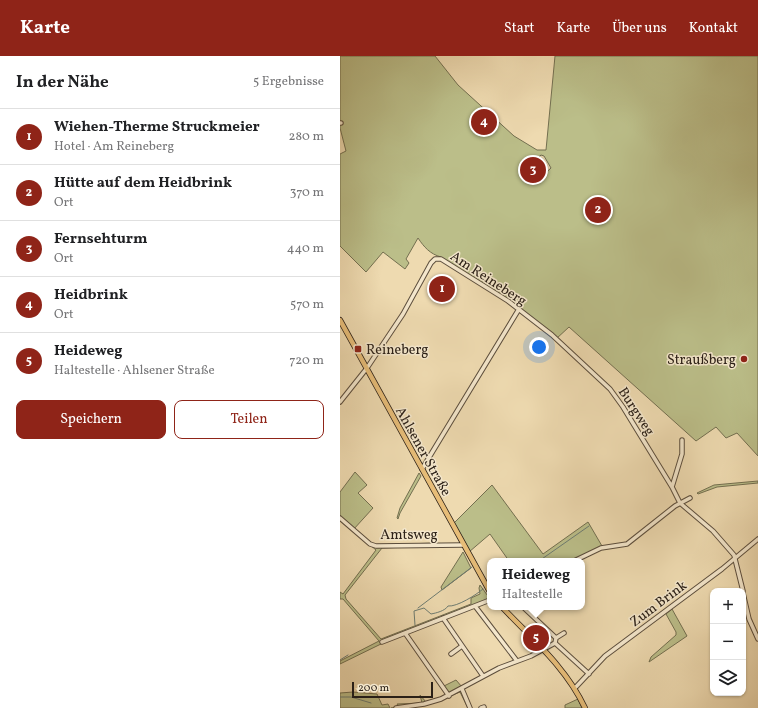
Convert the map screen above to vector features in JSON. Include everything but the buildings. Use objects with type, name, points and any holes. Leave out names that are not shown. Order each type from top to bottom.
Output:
[{"type":"main road","name":"Ahlsener Straße","points":[[340,320],[487,587]]},
{"type":"main road","points":[[505,610],[560,666],[575,688],[585,708]]},
{"type":"street","name":"Am Reineberg","points":[[366,368],[403,314],[428,268],[435,259],[441,259],[519,309],[556,339]]},
{"type":"street","points":[[422,470],[519,309]]},
{"type":"street","name":"Burgweg","points":[[556,339],[616,395],[672,487],[680,503],[713,531],[735,558],[742,588]]},
{"type":"street","points":[[340,402],[366,368]]},
{"type":"street","points":[[672,487],[682,454],[682,440]]},
{"type":"street","points":[[580,558],[601,548],[627,544],[680,503],[690,498]]},
{"type":"street","name":"Amtsweg","points":[[340,518],[370,544],[376,546],[463,545]]},
{"type":"street","name":"Zum Brink","points":[[575,688],[605,656],[758,539]]},
{"type":"street","points":[[382,642],[487,601]]},
{"type":"street","points":[[475,606],[517,661]]},
{"type":"street","name":"Burgweg","points":[[746,606],[749,619],[758,639]]},
{"type":"street","points":[[526,610],[589,674]]},
{"type":"street","points":[[443,618],[483,676]]},
{"type":"street","points":[[396,708],[424,704],[448,696],[483,676],[544,650],[564,633]]},
{"type":"street","points":[[405,634],[448,696]]},
{"type":"street","points":[[451,654],[462,646]]},
{"type":"street","points":[[462,689],[470,708]]},
{"type":"green space","points":[[340,56],[435,56],[458,85],[514,136],[537,150],[546,150],[555,56],[758,56],[758,456],[737,433],[726,438],[716,427],[696,441],[569,327],[556,339],[489,289],[441,257],[430,252],[418,238],[406,259],[409,263],[405,269],[383,252],[366,272],[340,246],[340,154],[346,151],[340,128]],"holes":[[[541,155],[544,156],[551,168],[538,180],[525,169]]]},
{"type":"green space","points":[[355,472],[367,485],[358,493],[373,508],[353,530],[372,545],[436,543],[433,548],[432,546],[382,548],[345,595],[346,599],[381,639],[471,604],[471,598],[480,594],[480,585],[487,595],[487,600],[383,643],[340,664],[340,661],[379,641],[343,599],[340,599],[340,592],[343,594],[376,550],[340,520],[340,492]]},
{"type":"green space","points":[[419,473],[421,476],[398,519],[400,508]]},
{"type":"green space","points":[[758,481],[758,483],[717,487],[698,494],[697,493],[714,485]]},
{"type":"green space","points":[[492,485],[543,554],[588,522],[602,546],[579,558],[507,558],[490,534],[469,552],[454,523]]},
{"type":"green space","points":[[463,552],[471,568],[442,590],[441,587]]},
{"type":"green space","points":[[672,609],[687,636],[649,662],[651,657],[676,635],[676,632],[666,614]]},
{"type":"green space","points":[[456,680],[462,687],[468,708],[460,692],[427,705],[409,708],[391,708],[399,707],[397,704],[422,703],[420,695],[426,702],[448,695],[444,686]]},
{"type":"green space","points":[[353,692],[377,694],[382,705],[388,704],[390,708],[340,708],[340,693]]},
{"type":"green space","points":[[578,699],[582,708],[565,708],[565,705]]},
{"type":"waterway","points":[[543,558],[589,526]]},
{"type":"waterway","points":[[418,608],[472,567]]},
{"type":"waterway","points":[[415,625],[414,611],[424,608],[431,614],[438,612],[448,606],[456,605],[466,600],[483,589]]},
{"type":"waterway","points":[[340,660],[348,655]]},
{"type":"waterway","points":[[340,697],[351,697],[371,703]]},
{"type":"place","name":"Heidbrink","points":[[484,122]]},
{"type":"place","name":"Fernsehturm","points":[[533,170]]},
{"type":"place","name":"Hütte auf dem Heidbrink","points":[[598,210]]},
{"type":"place","name":"Wiehen-Therme Struckmeier","points":[[442,289]]},
{"type":"place","name":"Reineberg","points":[[358,349]]},
{"type":"place","name":"Straußberg","points":[[744,359]]},
{"type":"place","name":"Heideweg","points":[[536,638]]}]
